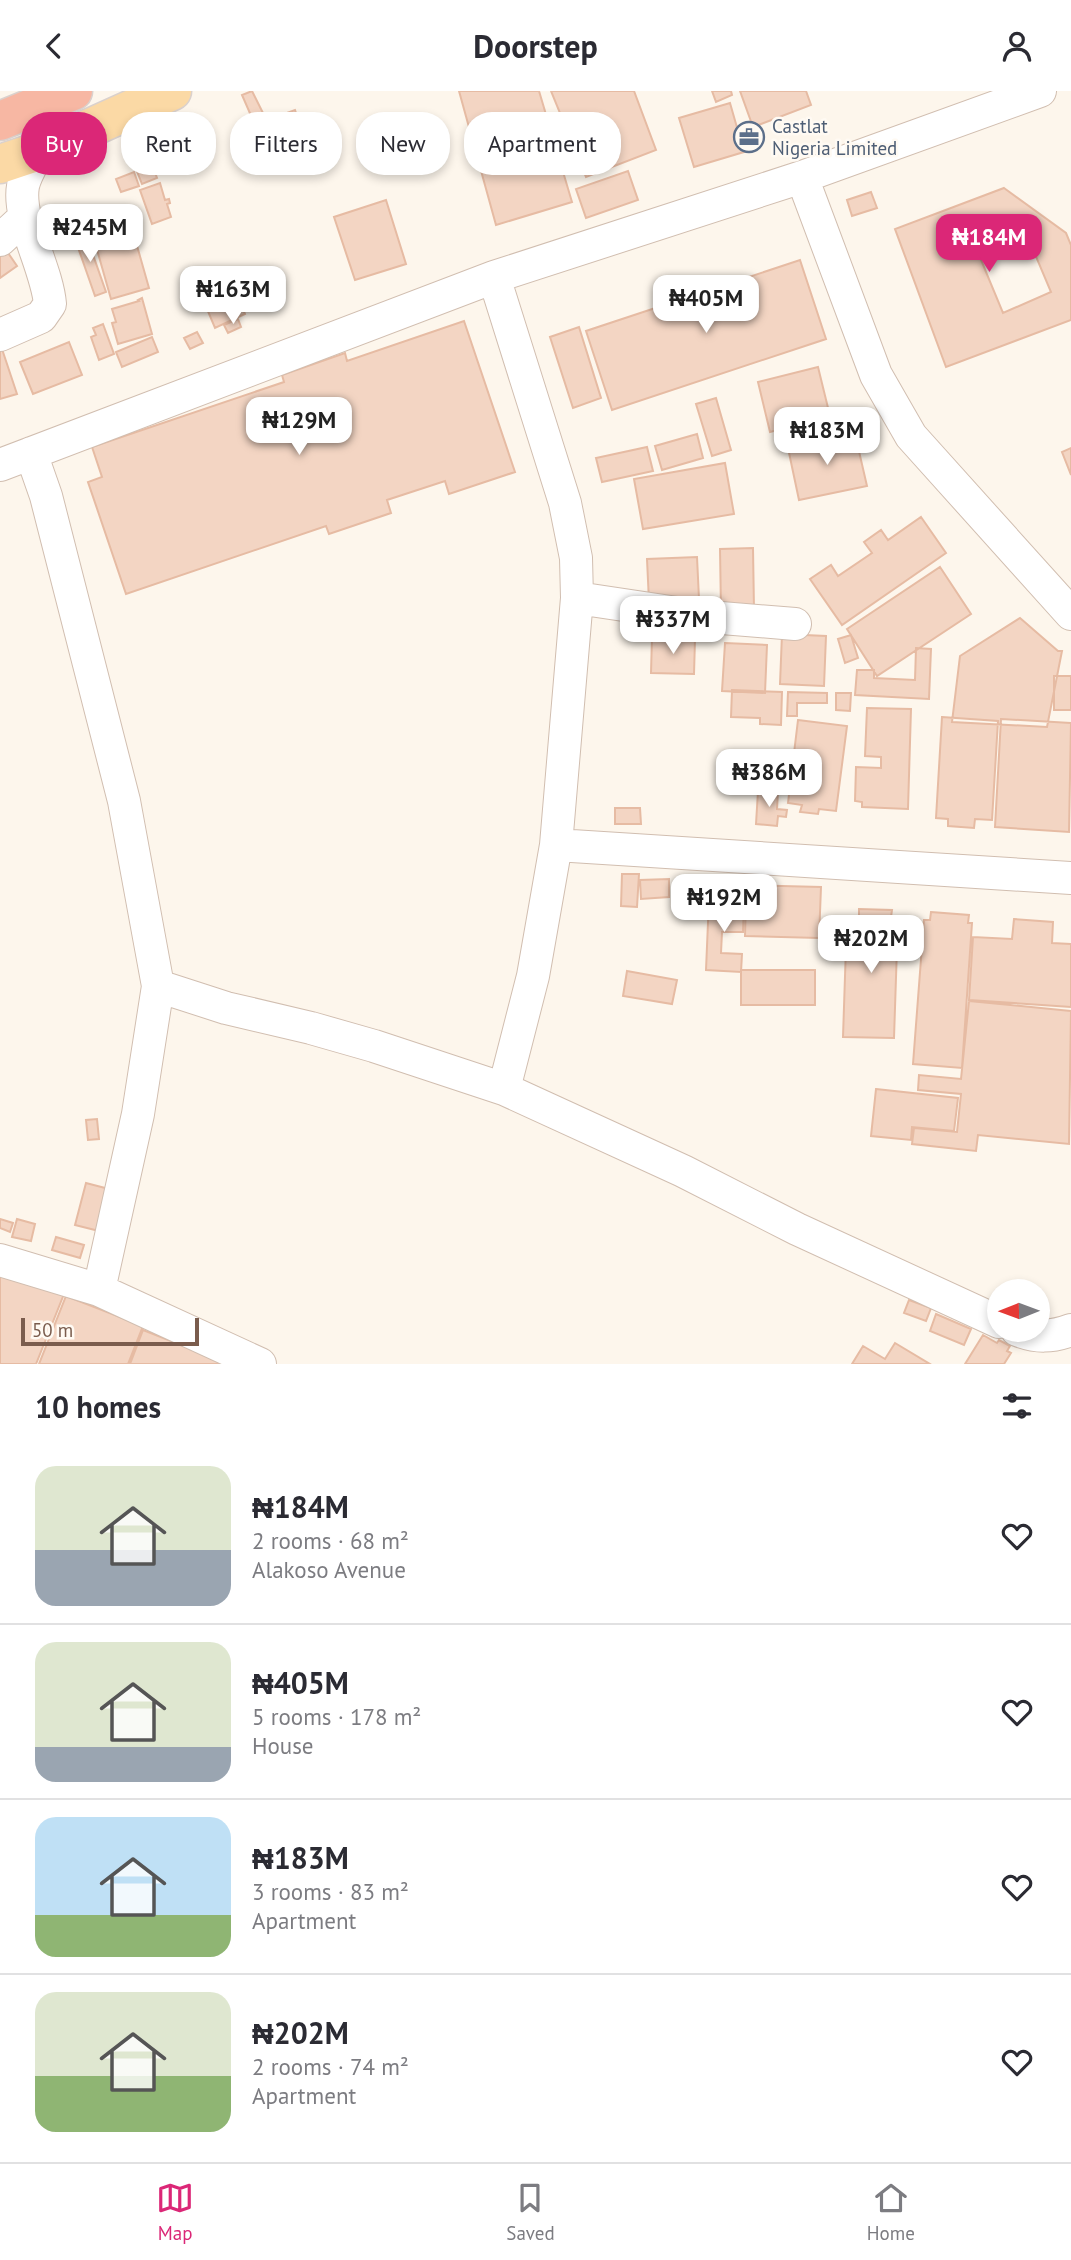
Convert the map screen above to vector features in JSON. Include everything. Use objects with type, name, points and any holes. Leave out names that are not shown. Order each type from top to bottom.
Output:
[{"type":"highway","points":[[0,121],[73,91]]},
{"type":"main road","points":[[107,120],[172,91]]},
{"type":"main road","points":[[0,165],[21,157]]},
{"type":"lane","points":[[0,465],[494,277],[802,177],[1040,91]]},
{"type":"lane","points":[[0,335],[41,317],[50,304],[48,284],[24,217],[23,186],[28,175]]},
{"type":"lane","points":[[802,177],[876,375],[911,436],[1071,614]]},
{"type":"lane","points":[[0,240],[24,217]]},
{"type":"lane","points":[[494,277],[565,503],[576,558],[578,598],[556,845],[533,976],[504,1089]]},
{"type":"lane","points":[[31,453],[47,496],[124,801],[158,985],[138,1114],[99,1290]]},
{"type":"lane","points":[[578,598],[697,616],[795,624]]},
{"type":"lane","points":[[556,845],[1071,878]]},
{"type":"lane","points":[[158,985],[226,1008],[374,1046],[504,1089],[987,1316]]},
{"type":"lane","points":[[0,1261],[99,1290],[260,1364]]},
{"type":"building","points":[[252,91],[262,112],[249,112],[242,95]]},
{"type":"building","points":[[459,91],[539,91],[545,112],[465,112]]},
{"type":"building","points":[[551,91],[634,91],[656,150],[621,164],[621,112],[560,112]]},
{"type":"building","points":[[712,91],[731,91],[732,95],[716,102]]},
{"type":"building","points":[[740,91],[806,91],[811,105],[753,127]]},
{"type":"building","points":[[730,103],[744,152],[694,167],[679,118]]},
{"type":"building","points":[[628,171],[638,200],[586,218],[576,189]]},
{"type":"building","points":[[135,175],[139,186],[121,192],[116,179]]},
{"type":"building","points":[[138,175],[156,175],[157,178],[142,184]]},
{"type":"building","points":[[482,175],[564,175],[572,202],[496,225]]},
{"type":"building","points":[[160,183],[165,200],[169,199],[170,203],[167,204],[171,217],[152,224],[140,190]]},
{"type":"building","points":[[1004,188],[1066,233],[1071,245],[1071,320],[946,367],[895,229]],"holes":[[[1029,240],[1051,292],[1003,313],[981,260]]]},
{"type":"building","points":[[871,192],[877,208],[852,216],[847,200]]},
{"type":"building","points":[[386,200],[406,264],[355,280],[334,217]]},
{"type":"building","points":[[130,221],[149,288],[111,299],[92,232]]},
{"type":"building","points":[[85,232],[106,292],[95,296],[74,236]]},
{"type":"building","points":[[4,247],[17,266],[0,278],[0,250]]},
{"type":"building","points":[[800,260],[826,339],[612,410],[586,331]]},
{"type":"building","points":[[237,295],[245,314],[215,328],[207,309]]},
{"type":"building","points":[[142,298],[152,334],[118,344],[112,323],[116,322],[112,309]]},
{"type":"building","points":[[238,319],[241,327],[228,333],[224,325]]},
{"type":"building","points":[[464,321],[515,472],[449,494],[445,481],[387,500],[391,513],[329,534],[326,526],[126,594],[88,482],[102,477],[92,447],[284,382],[282,375],[345,353],[347,361]]},
{"type":"building","points":[[103,324],[114,354],[99,360],[91,337],[96,335],[93,328]]},
{"type":"building","points":[[579,327],[601,398],[573,408],[550,337]]},
{"type":"building","points":[[197,332],[203,343],[190,349],[184,338]]},
{"type":"building","points":[[152,337],[158,352],[122,367],[116,352]]},
{"type":"building","points":[[69,342],[82,375],[33,394],[20,362]]},
{"type":"building","points":[[2,349],[17,394],[0,399],[0,350]]},
{"type":"building","points":[[818,367],[830,416],[770,432],[758,382]]},
{"type":"building","points":[[716,398],[731,450],[712,456],[696,404]]},
{"type":"building","points":[[697,434],[703,458],[662,470],[655,446]]},
{"type":"building","points":[[855,434],[867,486],[799,500],[788,448]]},
{"type":"building","points":[[647,447],[653,471],[602,482],[596,458]]},
{"type":"building","points":[[1071,448],[1071,475],[1062,452]]},
{"type":"building","points":[[725,463],[734,514],[643,529],[634,479]]},
{"type":"building","points":[[921,517],[946,553],[842,625],[810,579],[831,565],[838,576],[872,553],[864,542],[881,530],[888,540]]},
{"type":"building","points":[[753,548],[754,610],[721,611],[720,549]]},
{"type":"building","points":[[697,557],[699,599],[649,602],[647,559]]},
{"type":"building","points":[[940,567],[971,614],[877,676],[847,629]]},
{"type":"building","points":[[1020,618],[1058,651],[1062,651],[1047,727],[952,722],[960,656]]},
{"type":"building","points":[[782,634],[826,636],[824,686],[780,684]]},
{"type":"building","points":[[851,635],[858,658],[845,663],[838,639]]},
{"type":"building","points":[[652,637],[695,639],[694,674],[651,673]]},
{"type":"building","points":[[725,643],[767,645],[765,693],[722,691]]},
{"type":"building","points":[[916,648],[931,649],[929,699],[855,695],[857,670],[874,670],[874,678],[915,680]]},
{"type":"building","points":[[1054,676],[1071,676],[1071,710],[1054,710]]},
{"type":"building","points":[[732,690],[782,692],[781,725],[760,724],[760,718],[731,717]]},
{"type":"building","points":[[788,692],[827,693],[827,703],[797,703],[797,716],[787,716]]},
{"type":"building","points":[[836,693],[851,693],[850,711],[836,710]]},
{"type":"building","points":[[867,708],[911,709],[908,809],[862,807],[862,802],[855,801],[856,767],[881,768],[881,757],[865,756]]},
{"type":"building","points":[[942,717],[998,721],[992,820],[975,819],[974,828],[948,826],[948,819],[936,818]]},
{"type":"building","points":[[1001,719],[1071,723],[1069,832],[995,827]]},
{"type":"building","points":[[798,720],[847,726],[836,811],[819,809],[818,814],[800,812],[802,805],[788,803]]},
{"type":"building","points":[[758,791],[778,792],[777,809],[787,810],[786,817],[778,816],[777,826],[756,824]]},
{"type":"building","points":[[615,808],[640,808],[641,824],[615,824]]},
{"type":"building","points":[[622,874],[639,874],[637,907],[621,906]]},
{"type":"building","points":[[669,879],[669,897],[641,899],[640,880]]},
{"type":"building","points":[[742,887],[821,887],[819,938],[745,936],[746,900],[742,900]]},
{"type":"building","points":[[709,899],[744,901],[743,932],[722,932],[721,953],[742,954],[741,972],[706,970]]},
{"type":"building","points":[[859,909],[892,910],[891,917],[898,917],[894,1038],[843,1037],[847,916],[859,916]]},
{"type":"building","points":[[931,912],[969,915],[968,923],[972,923],[962,1068],[913,1064],[924,920],[930,920]]},
{"type":"building","points":[[1014,919],[1053,922],[1052,943],[1071,944],[1071,1007],[969,1000],[973,937],[1012,939]]},
{"type":"building","points":[[741,970],[815,970],[815,1005],[741,1005]]},
{"type":"building","points":[[627,971],[677,980],[672,1004],[623,996]]},
{"type":"building","points":[[969,1001],[1071,1011],[1069,1144],[978,1135],[976,1151],[912,1144],[914,1128],[957,1132],[961,1094],[918,1090],[919,1075],[961,1079]]},
{"type":"building","points":[[876,1089],[958,1098],[954,1131],[912,1127],[911,1140],[871,1136]]},
{"type":"building","points":[[97,1119],[99,1139],[88,1140],[86,1120]]},
{"type":"building","points":[[86,1183],[109,1189],[99,1231],[75,1225]]},
{"type":"building","points":[[0,1219],[13,1223],[10,1232],[0,1228]]},
{"type":"building","points":[[17,1219],[35,1224],[31,1241],[12,1237]]},
{"type":"building","points":[[56,1237],[84,1245],[80,1258],[52,1250]]},
{"type":"building","points":[[0,1268],[64,1294],[36,1364],[0,1364]]},
{"type":"building","points":[[66,1296],[143,1326],[128,1364],[39,1364]]},
{"type":"building","points":[[909,1300],[931,1308],[926,1321],[904,1313]]},
{"type":"building","points":[[936,1314],[971,1329],[964,1345],[930,1331]]},
{"type":"building","points":[[143,1330],[222,1361],[220,1364],[130,1364]]},
{"type":"building","points":[[983,1335],[987,1337],[987,1342],[1003,1342],[1010,1346],[1007,1351],[1011,1353],[1004,1364],[965,1364]]},
{"type":"building","points":[[895,1343],[930,1364],[852,1364],[863,1346],[885,1359]]},
{"type":"place","name":"Castlat Nigeria Limited","points":[[749,137]]}]
